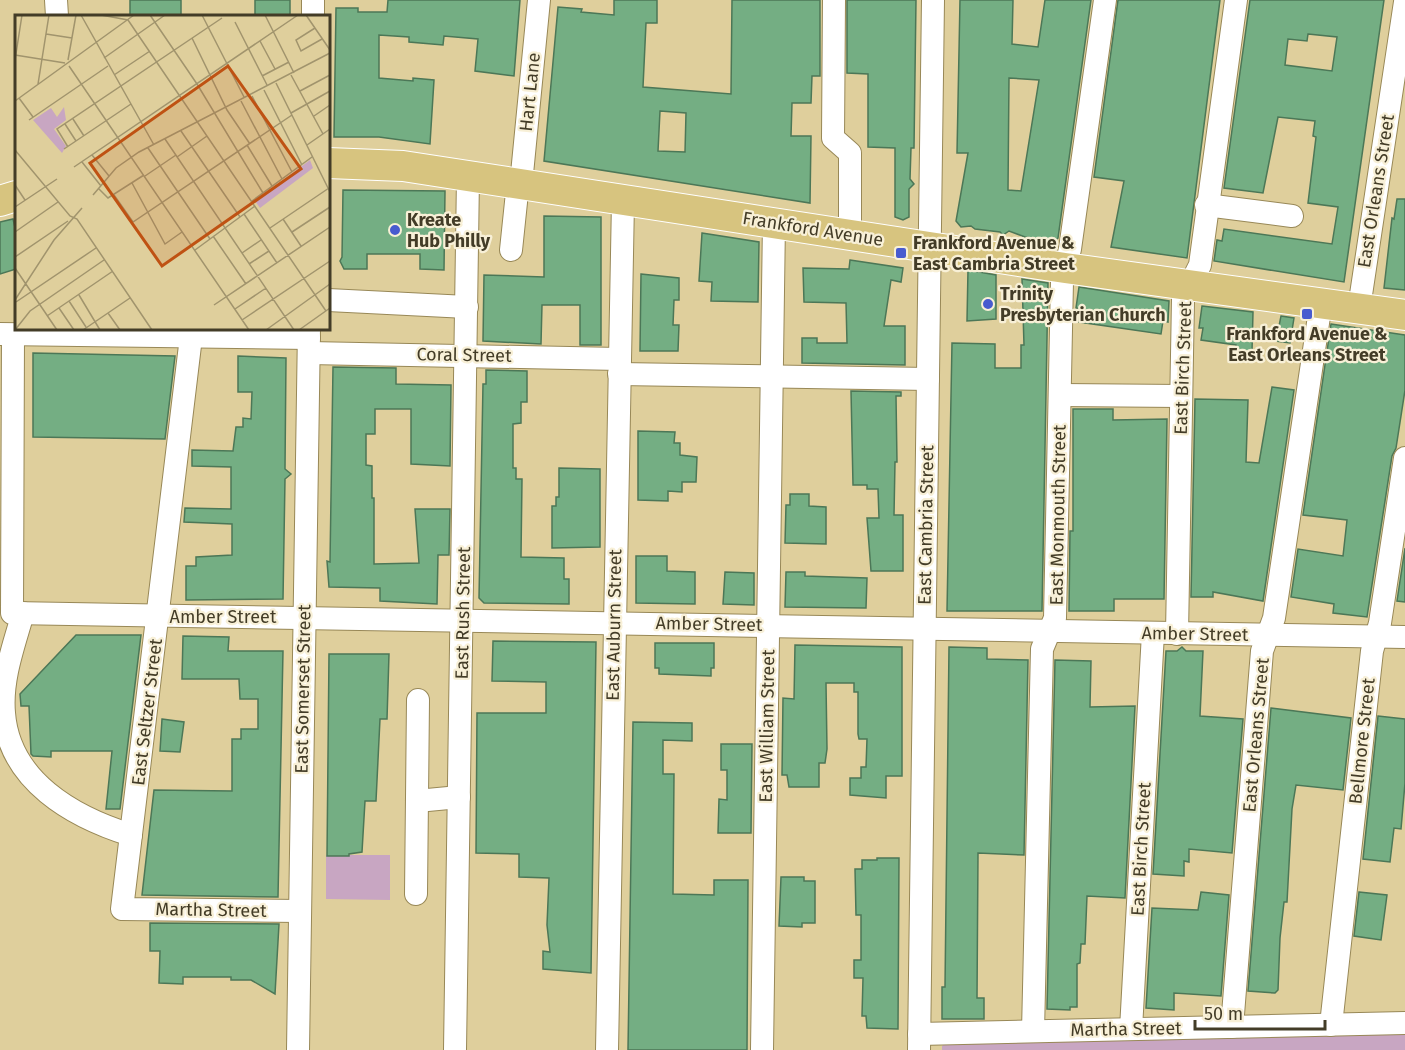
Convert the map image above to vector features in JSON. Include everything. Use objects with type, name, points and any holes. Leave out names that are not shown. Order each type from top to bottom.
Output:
[{"type":"main road","name":"Frankford Avenue","points":[[330,163],[386,164],[1065,268],[1405,315]]},
{"type":"main road","points":[[0,201],[15,196]]},
{"type":"street","points":[[56,0],[57,15]]},
{"type":"street","name":"Hart Lane","points":[[511,250],[539,0]]},
{"type":"street","points":[[834,0],[833,138],[850,153],[850,234]]},
{"type":"street","name":"East Cambria Street","points":[[919,1042],[933,0]]},
{"type":"street","name":"East Monmouth Street","points":[[1033,1031],[1042,649],[1055,618],[1062,281],[1105,0]]},
{"type":"street","name":"East Birch Street","points":[[1177,634],[1183,298],[1200,265],[1206,205],[1236,0]]},
{"type":"street","name":"East Orleans Street","points":[[1359,308],[1405,2]]},
{"type":"street","name":"East Rush Street","points":[[455,1050],[468,177]]},
{"type":"street","name":"East Auburn Street","points":[[607,1050],[622,201]]},
{"type":"street","points":[[1206,205],[1292,216]]},
{"type":"street","name":"East William Street","points":[[762,1050],[774,222]]},
{"type":"street","points":[[330,300],[467,307]]},
{"type":"street","name":"East Orleans Street","points":[[1232,1027],[1262,651],[1274,618],[1321,303]]},
{"type":"street","points":[[6,335],[18,613],[5,682],[4,712],[9,743],[22,767],[43,789],[70,809],[99,825],[131,835]]},
{"type":"street","name":"Coral Street","points":[[6,335],[309,340],[466,355],[772,376],[928,379]]},
{"type":"street","name":"East Seltzer Street","points":[[122,909],[191,337]]},
{"type":"street","name":"East Somerset Street","points":[[298,1050],[309,340]]},
{"type":"street","points":[[1061,395],[1180,396]]},
{"type":"street","name":"Bellmore Street","points":[[1331,1025],[1375,636],[1380,623],[1405,458]]},
{"type":"street","name":"Amber Street","points":[[18,613],[1405,637]]},
{"type":"street","name":"East Birch Street","points":[[1131,1029],[1153,633]]},
{"type":"street","points":[[416,894],[418,700]]},
{"type":"street","points":[[417,801],[459,797]]},
{"type":"street","name":"Martha Street","points":[[122,909],[299,911]]},
{"type":"street","name":"Martha Street","points":[[919,1042],[1033,1031],[1405,1023]]},
{"type":"shaded area","points":[[326,855],[390,855],[390,900],[326,899]]},
{"type":"shaded area","points":[[1405,1034],[1405,1050],[942,1050],[942,1046],[953,1038]]},
{"type":"building","points":[[130,0],[181,0],[181,15],[130,15]]},
{"type":"building","points":[[255,0],[290,0],[290,15],[255,15]]},
{"type":"building","points":[[388,0],[520,0],[514,76],[475,71],[478,39],[444,36],[443,45],[409,42],[409,37],[379,35],[379,78],[434,80],[430,144],[379,137],[334,137],[336,8],[358,8],[358,12],[387,12]]},
{"type":"building","points":[[614,0],[657,0],[657,23],[646,23],[643,87],[731,94],[732,0],[820,0],[820,76],[812,76],[811,103],[792,103],[791,136],[811,136],[810,203],[544,161],[558,7],[614,15]],"holes":[[[660,111],[686,113],[685,152],[658,151]]]},
{"type":"building","points":[[847,0],[916,0],[914,148],[911,148],[910,179],[914,184],[909,189],[909,217],[903,220],[895,217],[895,148],[868,147],[868,74],[847,73]]},
{"type":"building","points":[[960,0],[1013,0],[1012,44],[1038,47],[1045,0],[1091,0],[1058,238],[1054,241],[1025,237],[1009,231],[1003,235],[1000,232],[975,229],[971,226],[961,227],[956,221],[968,153],[957,153]],"holes":[[[1009,78],[1039,80],[1021,191],[1008,190]]]},
{"type":"building","points":[[1118,0],[1220,0],[1187,258],[1111,247],[1124,181],[1094,177]]},
{"type":"building","points":[[1250,0],[1384,0],[1344,282],[1214,261],[1217,240],[1222,241],[1224,229],[1332,244],[1338,207],[1308,203],[1316,137],[1313,136],[1315,121],[1278,117],[1263,193],[1224,188]],"holes":[[[1308,34],[1337,37],[1332,71],[1285,65],[1288,39],[1307,41]]]},
{"type":"building","name":"Kreate Hub Philly","points":[[343,190],[445,191],[444,270],[420,269],[420,254],[367,254],[367,269],[344,269],[340,261],[342,257]]},
{"type":"building","points":[[1397,199],[1405,199],[1405,290],[1384,288],[1392,218],[1394,219]]},
{"type":"building","points":[[544,216],[601,217],[601,345],[580,345],[580,305],[542,305],[541,344],[483,341],[484,275],[544,277]]},
{"type":"building","points":[[13,219],[15,269],[0,274],[0,222]]},
{"type":"building","points":[[702,233],[759,242],[758,302],[711,301],[712,282],[699,281]]},
{"type":"building","points":[[850,260],[903,268],[901,282],[891,280],[884,326],[905,326],[905,365],[802,363],[802,338],[817,338],[817,343],[847,343],[846,303],[804,302],[803,268],[849,269]]},
{"type":"building","points":[[968,270],[996,275],[996,319],[967,321]]},
{"type":"building","points":[[641,274],[679,278],[679,300],[674,300],[673,325],[679,325],[678,351],[640,351]]},
{"type":"building","points":[[1022,279],[1048,283],[1042,611],[947,611],[952,343],[995,344],[995,368],[1021,368],[1021,345],[1024,345]]},
{"type":"building","points":[[1079,287],[1169,301],[1168,322],[1163,321],[1161,334],[1079,322],[1081,309],[1076,308]]},
{"type":"building","points":[[1202,306],[1253,312],[1252,352],[1236,352],[1236,345],[1201,340],[1203,328],[1199,328]]},
{"type":"building","points":[[1281,316],[1294,318],[1290,343],[1276,341]]},
{"type":"building","points":[[1331,324],[1405,335],[1405,390],[1396,448],[1392,456],[1367,617],[1333,613],[1334,604],[1291,597],[1298,549],[1343,556],[1347,520],[1303,515]]},
{"type":"building","points":[[33,353],[175,356],[165,439],[33,437]]},
{"type":"building","points":[[238,356],[286,358],[285,469],[291,474],[285,479],[283,599],[186,600],[186,566],[196,566],[196,557],[232,555],[232,524],[184,522],[185,508],[231,509],[231,467],[192,466],[192,450],[233,451],[236,427],[243,427],[243,418],[251,419],[252,392],[238,392]]},
{"type":"building","points":[[333,367],[396,368],[396,384],[451,385],[450,466],[411,464],[411,409],[375,409],[375,434],[366,434],[366,465],[372,466],[372,498],[374,498],[374,564],[419,563],[415,509],[450,509],[449,555],[438,555],[437,604],[380,601],[380,588],[329,587],[327,561],[330,562]]},
{"type":"building","points":[[486,370],[527,371],[527,402],[521,402],[521,423],[513,424],[513,468],[516,468],[516,479],[522,479],[521,557],[564,558],[564,579],[569,579],[569,604],[484,603],[479,598],[483,384],[486,384]]},
{"type":"building","points":[[1272,387],[1294,390],[1263,601],[1213,592],[1213,597],[1191,597],[1195,399],[1248,400],[1246,462],[1259,463]]},
{"type":"building","points":[[851,391],[901,392],[901,396],[896,396],[897,462],[895,462],[894,515],[903,515],[903,571],[871,571],[867,518],[879,518],[878,489],[867,489],[867,485],[853,485]]},
{"type":"building","points":[[1073,409],[1113,409],[1113,420],[1167,419],[1164,599],[1114,599],[1114,611],[1069,611],[1070,531],[1073,531]]},
{"type":"building","points":[[638,431],[675,432],[674,443],[680,443],[680,455],[697,457],[696,482],[682,482],[682,492],[668,491],[668,501],[638,500]]},
{"type":"building","points":[[559,468],[600,469],[600,547],[552,548],[552,506],[556,506],[556,497],[559,497]]},
{"type":"building","points":[[790,494],[809,494],[809,506],[826,507],[826,544],[785,543],[786,505],[790,505]]},
{"type":"building","points":[[1405,548],[1405,602],[1397,601]]},
{"type":"building","points":[[636,556],[667,556],[667,571],[695,572],[695,604],[636,603]]},
{"type":"building","points":[[725,572],[754,573],[754,605],[723,604]]},
{"type":"building","points":[[786,572],[805,572],[805,576],[867,578],[866,608],[785,607]]},
{"type":"building","points":[[76,635],[141,635],[120,809],[106,809],[112,751],[51,751],[51,757],[31,754],[29,706],[21,706],[20,694]]},
{"type":"building","points":[[183,636],[229,637],[228,651],[283,651],[278,897],[142,895],[154,790],[232,791],[232,739],[241,739],[241,729],[258,729],[258,699],[240,699],[239,679],[182,679]]},
{"type":"building","points":[[493,641],[596,642],[591,973],[543,969],[543,951],[550,952],[547,925],[549,878],[519,877],[519,854],[476,853],[477,713],[546,713],[546,682],[492,681]]},
{"type":"building","points":[[655,643],[714,643],[714,668],[711,668],[711,676],[659,674],[659,668],[655,668]]},
{"type":"building","points":[[795,645],[902,647],[902,776],[886,776],[886,798],[850,795],[850,778],[861,778],[861,767],[866,767],[867,739],[859,739],[858,692],[854,692],[854,683],[826,683],[827,749],[825,763],[819,763],[819,787],[789,787],[787,775],[782,775],[783,698],[794,699]]},
{"type":"building","points":[[949,647],[987,648],[987,659],[1028,660],[1024,855],[978,853],[977,998],[984,998],[984,1019],[942,1019],[942,987],[945,987]]},
{"type":"building","points":[[1182,647],[1186,651],[1203,651],[1200,716],[1243,719],[1232,853],[1189,849],[1189,862],[1184,861],[1184,876],[1153,874],[1166,651],[1177,651]]},
{"type":"building","points":[[329,654],[389,654],[387,719],[380,719],[376,801],[365,801],[362,852],[349,854],[349,856],[327,856]]},
{"type":"building","points":[[1055,660],[1091,661],[1090,707],[1135,706],[1125,898],[1087,896],[1085,944],[1081,944],[1080,963],[1077,964],[1077,1007],[1070,1007],[1070,1010],[1047,1009]]},
{"type":"building","points":[[1271,708],[1351,718],[1343,790],[1296,785],[1292,809],[1287,902],[1284,902],[1278,990],[1275,993],[1248,991]]},
{"type":"building","points":[[1378,716],[1405,719],[1405,783],[1401,829],[1394,828],[1390,862],[1363,859]]},
{"type":"building","points":[[162,719],[184,722],[180,752],[160,751]]},
{"type":"building","points":[[633,722],[692,723],[692,741],[663,740],[663,774],[674,774],[673,894],[714,895],[714,880],[748,880],[747,1050],[628,1050]]},
{"type":"building","points":[[721,744],[752,744],[751,833],[718,833],[719,799],[727,800],[727,770],[721,770]]},
{"type":"building","points":[[877,858],[899,858],[898,1029],[867,1028],[866,1016],[862,1016],[863,978],[854,978],[854,960],[861,960],[861,915],[856,915],[855,869],[862,869],[862,860],[877,860]]},
{"type":"building","points":[[781,877],[804,877],[804,881],[815,881],[815,923],[802,923],[802,927],[779,926]]},
{"type":"building","points":[[1201,892],[1229,895],[1221,996],[1174,993],[1174,1010],[1146,1008],[1152,908],[1198,910]]},
{"type":"building","points":[[1359,892],[1387,895],[1381,940],[1354,936]]},
{"type":"building","points":[[150,923],[279,924],[275,994],[251,980],[231,980],[231,977],[183,977],[183,984],[159,983],[160,951],[150,951]]},
{"type":"place","name":"Kreate Hub Philly","points":[[395,230]]},
{"type":"place","name":"Frankford Avenue & East Cambria Street","points":[[901,253]]},
{"type":"place","name":"Trinity Presbyterian Church","points":[[988,304]]},
{"type":"place","name":"Frankford Avenue & East Orleans Street","points":[[1307,314]]}]
